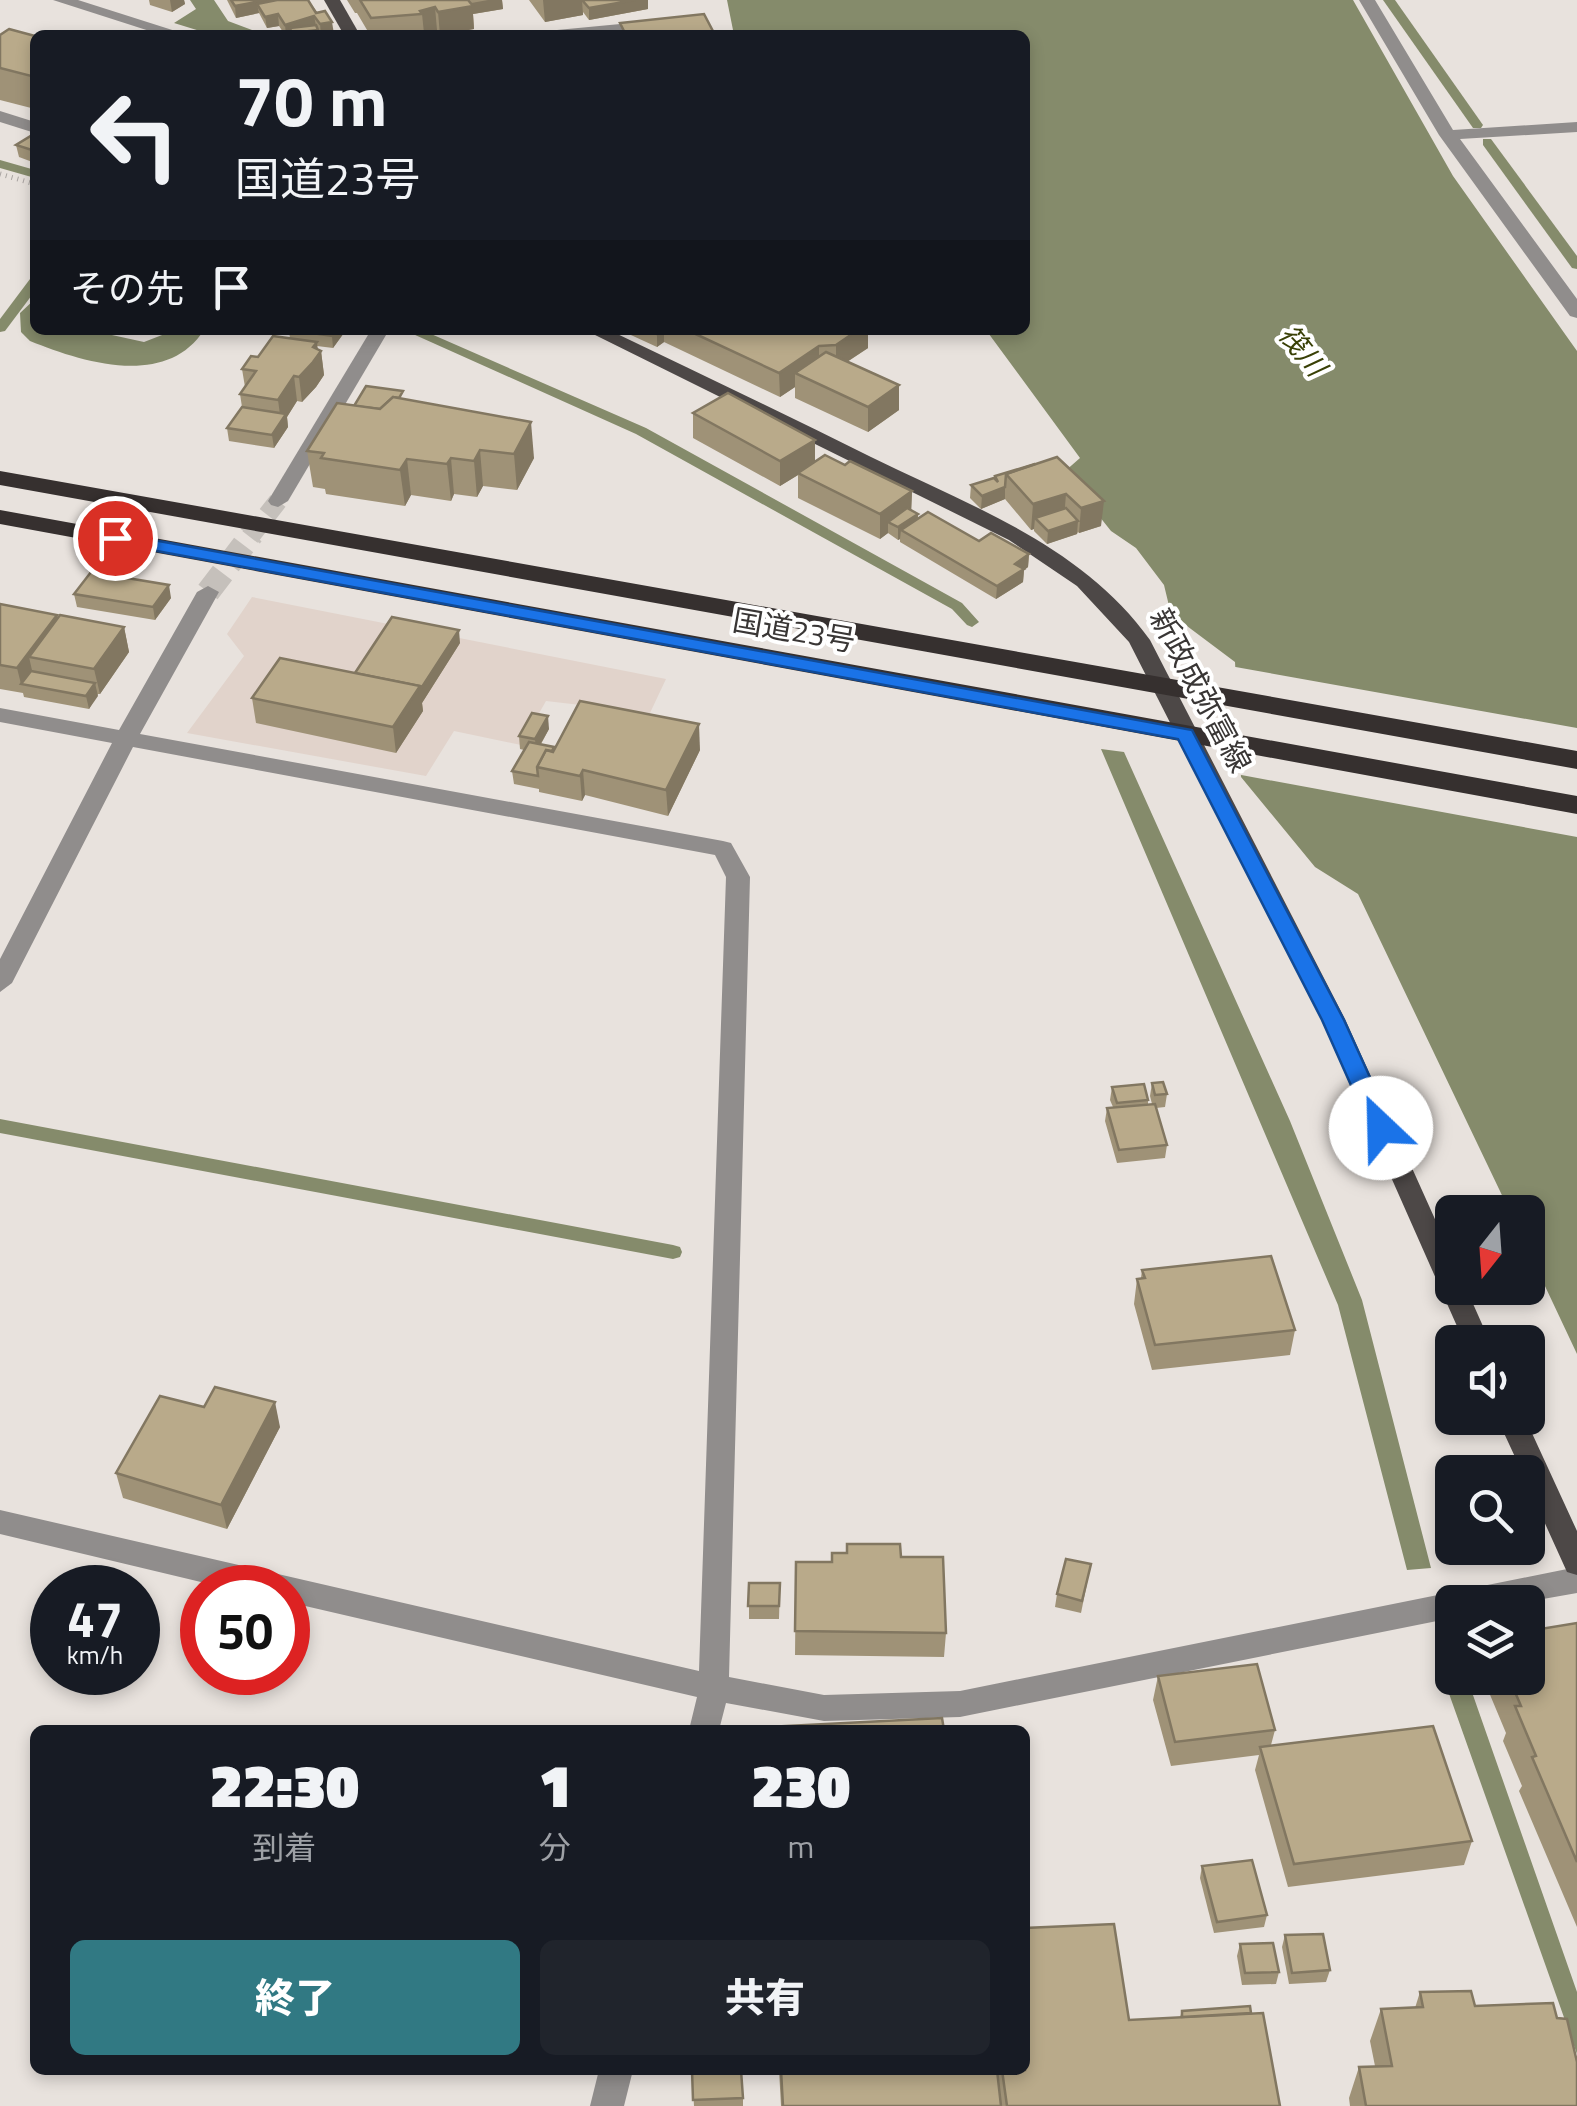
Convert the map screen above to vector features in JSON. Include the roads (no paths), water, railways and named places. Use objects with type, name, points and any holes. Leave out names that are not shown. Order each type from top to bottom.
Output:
[{"type":"highway","name":"国道23号","points":[[0,478],[1577,760]]},
{"type":"highway","name":"国道23号","points":[[0,518],[1577,804]]},
{"type":"main road","points":[[332,0],[349,30]]},
{"type":"main road","name":"新政成弥富線","points":[[604,335],[1013,534],[1093,587],[1119,610],[1333,1020],[1470,1325]]},
{"type":"main road","points":[[1519,1435],[1577,1563]]},
{"type":"street","points":[[1367,0],[1448,136],[1577,312]]},
{"type":"street","points":[[71,1],[164,30]]},
{"type":"street","points":[[610,30],[664,25]]},
{"type":"street","points":[[0,116],[30,126]]},
{"type":"street","points":[[1448,136],[1577,126]]},
{"type":"street","points":[[278,501],[377,335]]},
{"type":"street","points":[[0,983],[126,738],[208,592]]},
{"type":"street","points":[[0,715],[723,849],[738,877],[714,1688],[705,1725]]},
{"type":"street","points":[[0,1522],[185,1565]]},
{"type":"street","points":[[1545,1586],[1577,1580]]},
{"type":"street","points":[[310,1594],[714,1688],[824,1708],[960,1704],[1435,1607]]},
{"type":"street","points":[[607,2106],[615,2075]]},
{"type":"water","points":[[190,0],[214,0],[228,21],[252,30],[197,30],[174,23],[196,9]]},
{"type":"water","name":"筏川","points":[[727,0],[1353,0],[1453,176],[1577,351],[1577,1354],[1545,1286],[1545,1195],[1502,1195],[1358,894],[1315,867],[1241,777],[1235,662],[1171,614],[1164,585],[1136,548],[1111,531],[1064,472],[1080,458],[990,335],[1030,335],[1030,30],[733,30]]},
{"type":"water","points":[[30,304],[30,335],[112,335],[144,342],[162,335],[200,335],[188,348],[168,360],[122,366],[30,341],[21,332],[20,313]]},
{"type":"water","points":[[1101,749],[1124,752],[1290,1121],[1362,1300],[1431,1568],[1407,1570],[1338,1305]]},
{"type":"water","points":[[1449,1695],[1473,1695],[1577,1992],[1577,2054]]},
{"type":"waterway","points":[[1389,0],[1477,125]]},
{"type":"waterway","points":[[1487,142],[1577,265]]},
{"type":"waterway","points":[[0,164],[30,173]]},
{"type":"waterway","points":[[0,328],[30,289]]},
{"type":"waterway","points":[[422,335],[641,431],[957,606],[972,622]]},
{"type":"waterway","points":[[0,1126],[673,1252]]},
{"type":"tunnel","points":[[250,537],[278,501]]},
{"type":"tunnel","points":[[208,592],[252,534]]}]
